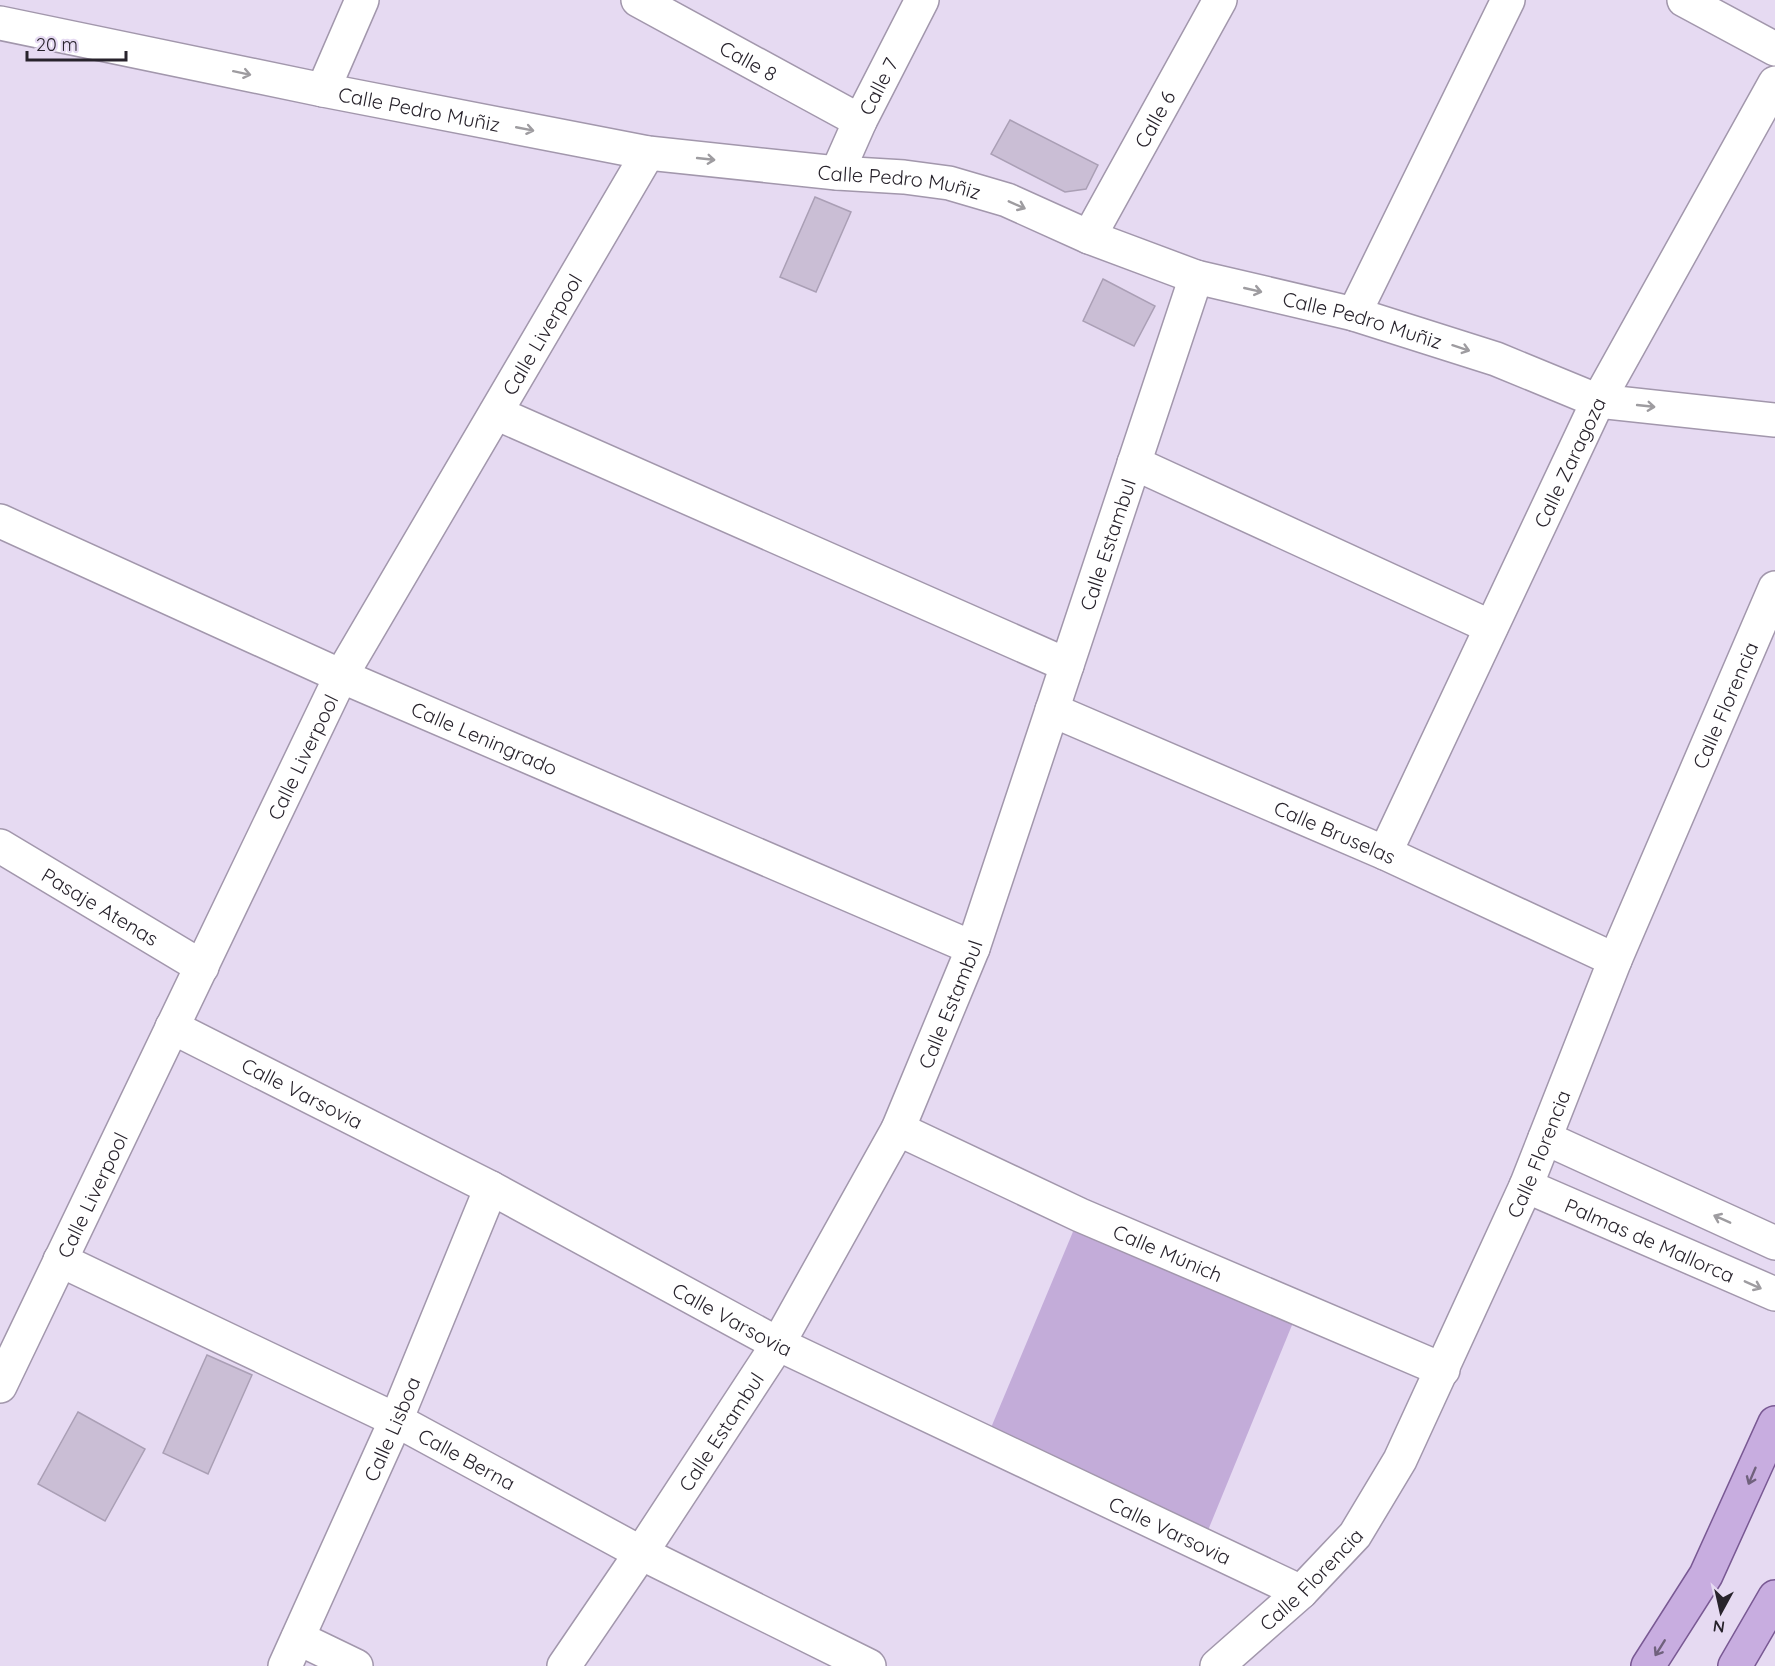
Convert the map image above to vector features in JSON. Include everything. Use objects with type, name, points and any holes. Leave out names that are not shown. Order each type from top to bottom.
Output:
[{"type":"main road","points":[[1648,1666],[1706,1575],[1775,1423]]},
{"type":"main road","points":[[1735,1666],[1775,1597]]},
{"type":"street","points":[[323,90],[362,0]]},
{"type":"street","name":"Calle 8","points":[[638,0],[860,121]]},
{"type":"street","name":"Calle 7","points":[[837,173],[860,121],[922,0]]},
{"type":"street","name":"Calle 6","points":[[1089,237],[1220,0]]},
{"type":"street","points":[[1354,314],[1508,0]]},
{"type":"street","points":[[1684,0],[1765,43]]},
{"type":"street","name":"Calle Pedro Muñiz","points":[[0,23],[323,90],[648,153],[949,183],[1007,200],[1089,237],[1196,277],[1354,314],[1496,359],[1598,401],[1775,420]]},
{"type":"street","name":"Calle Zaragoza","points":[[1385,853],[1598,401],[1775,83]]},
{"type":"street","name":"Calle Liverpool","points":[[0,1386],[341,676],[648,153]]},
{"type":"street","name":"Calle Estambul","points":[[564,1666],[778,1344],[898,1129],[973,948],[1196,277]]},
{"type":"street","points":[[496,413],[1067,665]]},
{"type":"street","points":[[1134,464],[1491,627]]},
{"type":"street","name":"Calle Leningrado","points":[[0,521],[341,676],[973,948]]},
{"type":"street","name":"Calle Florencia","points":[[1217,1666],[1301,1592],[1355,1536],[1400,1460],[1526,1185],[1615,960],[1775,588]]},
{"type":"street","name":"Calle Bruselas","points":[[1052,710],[1385,853],[1615,960]]},
{"type":"street","name":"Pasaje Atenas","points":[[0,846],[202,967]]},
{"type":"street","name":"Calle Varsovia","points":[[172,1027],[491,1188],[778,1344],[1301,1592]]},
{"type":"street","name":"Calle Múnich","points":[[898,1129],[1080,1215],[1443,1370]]},
{"type":"street","points":[[1545,1138],[1775,1243]]},
{"type":"street","name":"Palmas de Mallorca","points":[[1526,1185],[1775,1294]]},
{"type":"street","name":"Calle Lisboa","points":[[291,1652],[396,1420],[491,1188]]},
{"type":"street","name":"Calle Berna","points":[[60,1260],[396,1420],[641,1553],[869,1666]]},
{"type":"street","points":[[291,1652],[356,1666]]},
{"type":"shaded area","points":[[1080,1215],[1299,1308],[1202,1545],[985,1442]]},
{"type":"building","points":[[1010,120],[1098,165],[1086,189],[1065,192],[991,154]]},
{"type":"building","points":[[815,197],[851,212],[816,292],[780,277]]},
{"type":"building","points":[[1103,279],[1155,306],[1134,346],[1083,321]]},
{"type":"building","points":[[207,1355],[252,1375],[208,1474],[163,1453]]},
{"type":"building","points":[[78,1412],[145,1449],[105,1521],[38,1484]]}]
